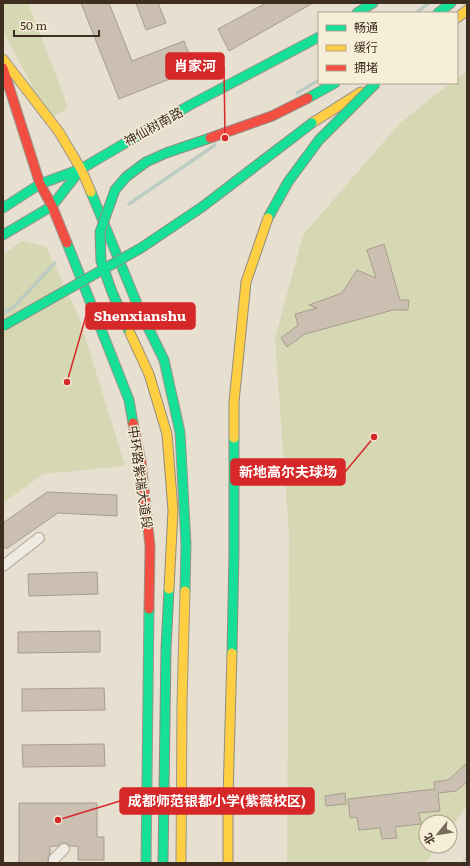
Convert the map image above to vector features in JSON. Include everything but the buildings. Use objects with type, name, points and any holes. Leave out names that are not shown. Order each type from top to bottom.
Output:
[{"type":"main road","points":[[359,12],[373,3]]},
{"type":"main road","points":[[439,12],[450,3]]},
{"type":"main road","points":[[458,17],[467,10]]},
{"type":"main road","name":"神仙树南路","points":[[3,235],[52,206],[81,169],[130,138],[226,86],[297,51],[318,38]]},
{"type":"main road","points":[[3,58],[59,132],[81,169],[140,311],[164,360],[180,432],[186,544],[182,703],[181,863]]},
{"type":"main road","name":"中环路紫瑞大道段","points":[[3,68],[40,184],[52,206],[129,400],[141,462],[150,546],[146,863]]},
{"type":"main road","points":[[163,863],[166,648],[173,510],[167,434],[149,374],[112,292],[102,261],[100,232],[115,190],[126,177],[146,162],[166,153],[272,116],[332,84]]},
{"type":"main road","points":[[3,326],[141,248],[202,207],[312,123],[374,84]]},
{"type":"main road","points":[[228,863],[228,797],[234,552],[234,402],[246,282],[267,220],[288,182],[319,140],[375,84]]},
{"type":"main road","points":[[312,123],[346,90]]},
{"type":"main road","points":[[3,208],[40,184],[81,169]]},
{"type":"street","points":[[3,566],[39,538]]},
{"type":"street","points":[[54,863],[54,859],[64,849]]},
{"type":"green space","points":[[3,3],[28,3],[64,96],[67,107],[64,111],[49,118],[3,31]]},
{"type":"green space","points":[[467,71],[467,806],[458,818],[458,814],[418,814],[418,854],[432,854],[425,863],[287,863],[289,534],[275,339],[303,235],[401,122],[450,84],[458,84],[458,78]]},
{"type":"green space","points":[[22,241],[46,247],[79,317],[125,466],[43,474],[3,503],[3,255]]},
{"type":"waterway","points":[[417,12],[429,3]]},
{"type":"waterway","points":[[297,93],[318,81]]},
{"type":"waterway","points":[[129,204],[215,145]]},
{"type":"waterway","points":[[3,312],[12,309],[55,263]]},
{"type":"traffic: fast","points":[[359,12],[373,3]]},
{"type":"traffic: fast","points":[[439,12],[451,3]]},
{"type":"traffic: fast","points":[[81,169],[190,105],[318,38]]},
{"type":"traffic: fast","points":[[308,98],[333,84]]},
{"type":"traffic: fast","points":[[268,218],[288,182],[319,140],[375,84]]},
{"type":"traffic: fast","points":[[3,326],[141,248],[202,207],[312,123]]},
{"type":"traffic: fast","points":[[130,333],[112,292],[101,261],[100,232],[115,190],[126,177],[146,162],[166,153],[210,138]]},
{"type":"traffic: fast","points":[[3,208],[40,184],[81,169]]},
{"type":"traffic: fast","points":[[3,235],[52,206],[81,169]]},
{"type":"traffic: fast","points":[[91,192],[140,311],[164,360],[180,432],[186,544],[185,591]]},
{"type":"traffic: fast","points":[[67,243],[129,400],[133,423]]},
{"type":"traffic: fast","points":[[232,653],[234,438]]},
{"type":"traffic: fast","points":[[163,863],[166,648],[169,589]]},
{"type":"traffic: fast","points":[[146,863],[149,609]]},
{"type":"traffic: slow","points":[[458,17],[467,10]]},
{"type":"traffic: slow","points":[[3,59],[59,132],[81,169],[91,192]]},
{"type":"traffic: slow","points":[[312,123],[361,92]]},
{"type":"traffic: slow","points":[[234,438],[234,402],[246,282],[268,218]]},
{"type":"traffic: slow","points":[[130,333],[149,374],[167,434],[173,510],[169,589]]},
{"type":"traffic: slow","points":[[181,863],[182,703],[185,591]]},
{"type":"traffic: slow","points":[[228,863],[228,797],[232,653]]},
{"type":"traffic: jam","points":[[3,68],[40,184],[52,206],[67,243]]},
{"type":"traffic: jam","points":[[210,138],[272,116],[308,98]]},
{"type":"traffic: jam","points":[[133,423],[141,462],[150,546],[149,609]]},
{"type":"place","name":"肖家河","points":[[225,138]]},
{"type":"place","name":"Shenxianshu","points":[[67,382]]},
{"type":"place","name":"新地高尔夫球场","points":[[374,437]]},
{"type":"place","name":"成都师范银都小学(紫薇校区)","points":[[58,820]]}]
